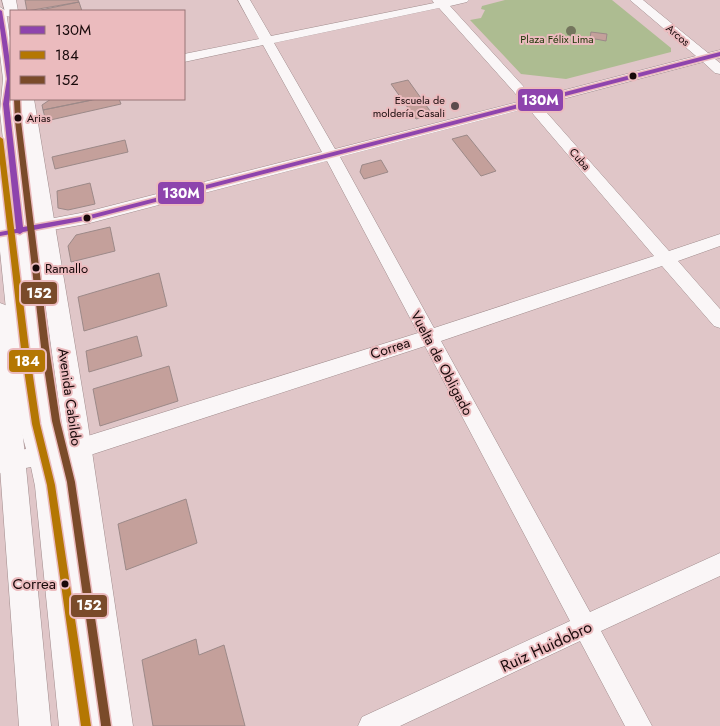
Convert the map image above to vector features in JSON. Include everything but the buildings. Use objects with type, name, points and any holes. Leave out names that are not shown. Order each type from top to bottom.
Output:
[{"type":"main road","name":"Avenida Cabildo","points":[[12,100],[45,227],[36,457],[35,726]]},
{"type":"main road","name":"Avenida Cabildo","points":[[0,312],[36,457],[117,726]]},
{"type":"street","name":"Vuelta de Obligado","points":[[244,0],[331,154],[639,726]]},
{"type":"street","points":[[185,58],[440,3],[463,0]]},
{"type":"street","name":"Arcos","points":[[636,0],[720,70]]},
{"type":"street","name":"Cuba","points":[[440,3],[532,104],[720,320]]},
{"type":"street","points":[[0,11],[10,79]]},
{"type":"street","points":[[8,233],[45,227],[532,104],[720,54]]},
{"type":"street","points":[[8,233],[8,122],[10,100]]},
{"type":"street","points":[[0,178],[8,233],[46,423],[36,457],[46,486],[72,726]]},
{"type":"street","name":"Correa","points":[[36,457],[428,336],[720,240]]},
{"type":"street","points":[[36,457],[61,483],[96,726]]},
{"type":"street","name":"Ruiz Huidobro","points":[[372,726],[720,564]]},
{"type":"green space","name":"Plaza Félix Lima","points":[[505,0],[612,0],[671,48],[671,52],[566,79],[521,74],[470,20],[481,18],[485,10],[481,9],[482,6]]},
{"type":"transit line","name":"130M","points":[[0,11],[10,79],[6,104],[20,232]]},
{"type":"transit line","name":"130M","points":[[0,234],[86,218],[720,54]]},
{"type":"transit line","name":"152","points":[[17,100],[45,347],[56,421],[71,482],[106,725]]},
{"type":"transit line","name":"184","points":[[0,139],[25,349],[36,424],[51,485],[86,726]]},
{"type":"place","name":"Escuela de moldería Casali","points":[[455,106]]},
{"type":"place","name":"Arias","points":[[18,118]]},
{"type":"place","name":"Ramallo","points":[[36,268]]},
{"type":"place","name":"Correa","points":[[65,584]]}]
